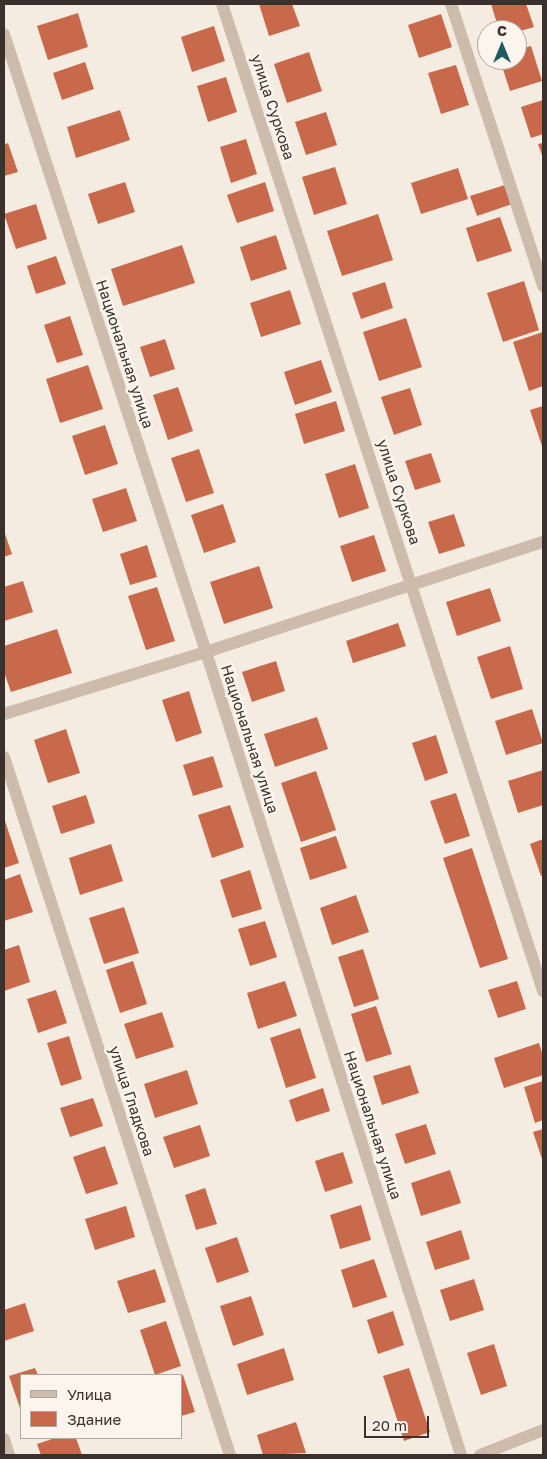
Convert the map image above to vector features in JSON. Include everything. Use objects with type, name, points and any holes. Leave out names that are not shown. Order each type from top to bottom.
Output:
[{"type":"street","name":"улица Суркова","points":[[222,4],[413,586],[543,992]]},
{"type":"street","points":[[451,4],[543,286]]},
{"type":"street","name":"Национальная улица","points":[[4,34],[206,652],[461,1455]]},
{"type":"street","points":[[4,714],[413,586],[543,542]]},
{"type":"street","name":"улица Гладкова","points":[[4,757],[230,1455]]},
{"type":"street","points":[[480,1455],[543,1430]]},
{"type":"street","points":[[4,1439],[9,1455]]},
{"type":"building","points":[[259,4],[292,4],[300,26],[269,36]]},
{"type":"building","points":[[491,4],[526,4],[534,27],[527,29],[527,20],[496,20]]},
{"type":"building","points":[[78,13],[88,47],[48,60],[37,26]]},
{"type":"building","points":[[441,14],[452,47],[419,58],[408,25]]},
{"type":"building","points":[[214,26],[225,61],[192,72],[181,37]]},
{"type":"building","points":[[531,46],[542,81],[510,91],[503,70],[527,70],[527,47]]},
{"type":"building","points":[[309,52],[322,91],[287,103],[274,64]]},
{"type":"building","points":[[85,62],[94,89],[62,100],[53,73]]},
{"type":"building","points":[[456,65],[469,105],[441,114],[428,73]]},
{"type":"building","points":[[226,77],[237,112],[208,122],[197,86]]},
{"type":"building","points":[[543,100],[543,134],[531,138],[521,107]]},
{"type":"building","points":[[120,110],[130,140],[76,158],[67,127]]},
{"type":"building","points":[[326,112],[337,145],[306,155],[295,122]]},
{"type":"building","points":[[246,139],[257,174],[231,183],[220,147]]},
{"type":"building","points":[[8,143],[18,172],[4,176],[4,145]]},
{"type":"building","points":[[543,143],[543,158],[538,144]]},
{"type":"building","points":[[335,167],[347,204],[314,215],[302,177]]},
{"type":"building","points":[[458,168],[468,199],[421,214],[411,183]]},
{"type":"building","points":[[125,182],[135,212],[98,224],[88,194]]},
{"type":"building","points":[[265,182],[274,211],[237,223],[227,195]]},
{"type":"building","points":[[508,184],[515,203],[477,216],[470,196]]},
{"type":"building","points":[[36,204],[47,239],[16,249],[4,214]]},
{"type":"building","points":[[378,214],[393,260],[342,276],[327,231]]},
{"type":"building","points":[[500,217],[512,251],[477,262],[466,228]]},
{"type":"building","points":[[276,235],[287,269],[251,281],[240,247]]},
{"type":"building","points":[[182,245],[195,283],[123,306],[111,269]]},
{"type":"building","points":[[56,256],[66,284],[36,294],[27,266]]},
{"type":"building","points":[[524,281],[539,330],[503,342],[487,293]]},
{"type":"building","points":[[385,282],[393,308],[361,319],[352,293]]},
{"type":"building","points":[[290,290],[301,324],[261,337],[250,303]]},
{"type":"building","points":[[70,316],[83,355],[57,363],[44,325]]},
{"type":"building","points":[[406,318],[422,367],[379,381],[363,332]]},
{"type":"building","points":[[543,332],[543,386],[529,391],[513,342]]},
{"type":"building","points":[[165,339],[175,369],[150,377],[140,347]]},
{"type":"building","points":[[321,360],[332,392],[295,405],[284,372]]},
{"type":"building","points":[[88,365],[103,409],[60,423],[46,379]]},
{"type":"building","points":[[178,387],[193,431],[168,440],[153,395]]},
{"type":"building","points":[[410,388],[422,425],[394,435],[381,397]]},
{"type":"building","points":[[336,401],[345,431],[304,444],[295,414]]},
{"type":"building","points":[[543,406],[543,449],[530,410]]},
{"type":"building","points":[[105,425],[118,464],[85,475],[72,436]]},
{"type":"building","points":[[199,449],[214,493],[186,502],[171,458]]},
{"type":"building","points":[[431,453],[441,482],[415,490],[405,461]]},
{"type":"building","points":[[355,464],[369,508],[339,518],[325,474]]},
{"type":"building","points":[[126,488],[137,521],[103,532],[92,499]]},
{"type":"building","points":[[223,504],[236,542],[204,553],[191,515]]},
{"type":"building","points":[[454,514],[465,546],[439,554],[428,522]]},
{"type":"building","points":[[4,531],[12,554],[4,557]]},
{"type":"building","points":[[374,535],[386,571],[352,582],[340,546]]},
{"type":"building","points":[[147,545],[157,577],[130,585],[120,554]]},
{"type":"building","points":[[259,566],[273,608],[224,624],[210,582]]},
{"type":"building","points":[[23,581],[33,612],[4,621],[4,587]]},
{"type":"building","points":[[157,587],[175,641],[146,650],[128,596]]},
{"type":"building","points":[[490,588],[501,621],[457,636],[446,602]]},
{"type":"building","points":[[398,623],[406,646],[353,663],[346,641]]},
{"type":"building","points":[[57,629],[72,673],[11,692],[4,672],[4,646]]},
{"type":"building","points":[[510,646],[523,689],[491,699],[477,657]]},
{"type":"building","points":[[276,661],[285,691],[252,702],[242,672]]},
{"type":"building","points":[[189,691],[202,733],[176,742],[162,700]]},
{"type":"building","points":[[532,709],[543,743],[506,755],[495,721]]},
{"type":"building","points":[[317,717],[328,749],[275,767],[264,734]]},
{"type":"building","points":[[66,729],[80,773],[48,783],[34,740]]},
{"type":"building","points":[[436,735],[448,773],[425,781],[412,743]]},
{"type":"building","points":[[213,756],[223,787],[193,796],[183,765]]},
{"type":"building","points":[[543,770],[543,805],[518,813],[508,781]]},
{"type":"building","points":[[316,771],[336,830],[301,842],[281,783]]},
{"type":"building","points":[[456,793],[470,836],[445,844],[430,801]]},
{"type":"building","points":[[86,795],[95,823],[61,834],[52,806]]},
{"type":"building","points":[[230,805],[244,847],[212,858],[198,815]]},
{"type":"building","points":[[4,818],[19,863],[4,868]]},
{"type":"building","points":[[336,836],[347,868],[310,880],[300,848]]},
{"type":"building","points":[[543,839],[543,875],[541,876],[530,844]]},
{"type":"building","points":[[111,844],[123,881],[80,895],[69,858]]},
{"type":"building","points":[[472,848],[508,959],[480,968],[443,858]]},
{"type":"building","points":[[250,870],[262,909],[232,918],[220,880]]},
{"type":"building","points":[[20,874],[33,912],[4,921],[4,880]]},
{"type":"building","points":[[356,895],[369,932],[332,945],[320,908]]},
{"type":"building","points":[[124,907],[139,953],[104,964],[89,918]]},
{"type":"building","points":[[265,921],[277,957],[250,966],[238,929]]},
{"type":"building","points":[[19,945],[30,982],[4,991],[4,950]]},
{"type":"building","points":[[363,949],[379,999],[354,1007],[338,957]]},
{"type":"building","points":[[133,961],[147,1004],[120,1013],[106,970]]},
{"type":"building","points":[[285,981],[297,1016],[258,1029],[247,993]]},
{"type":"building","points":[[517,981],[526,1009],[498,1018],[488,990]]},
{"type":"building","points":[[56,990],[67,1023],[38,1033],[27,999]]},
{"type":"building","points":[[376,1006],[392,1054],[366,1062],[351,1014]]},
{"type":"building","points":[[162,1012],[174,1047],[136,1059],[124,1024]]},
{"type":"building","points":[[300,1028],[316,1078],[286,1088],[270,1038]]},
{"type":"building","points":[[69,1036],[82,1079],[61,1086],[47,1043]]},
{"type":"building","points":[[539,1043],[543,1056],[543,1075],[504,1088],[494,1058]]},
{"type":"building","points":[[410,1065],[419,1093],[382,1105],[373,1076]]},
{"type":"building","points":[[187,1070],[198,1104],[155,1118],[144,1084]]},
{"type":"building","points":[[543,1081],[543,1120],[535,1123],[524,1087]]},
{"type":"building","points":[[323,1088],[330,1111],[296,1122],[289,1100]]},
{"type":"building","points":[[93,1098],[103,1126],[70,1137],[60,1108]]},
{"type":"building","points":[[426,1124],[436,1154],[405,1164],[395,1134]]},
{"type":"building","points":[[200,1125],[210,1156],[174,1168],[163,1137]]},
{"type":"building","points":[[543,1129],[543,1162],[533,1132]]},
{"type":"building","points":[[105,1146],[118,1184],[86,1194],[73,1157]]},
{"type":"building","points":[[343,1152],[353,1183],[325,1192],[315,1161]]},
{"type":"building","points":[[450,1170],[461,1203],[421,1216],[411,1183]]},
{"type":"building","points":[[205,1188],[217,1224],[196,1230],[185,1195]]},
{"type":"building","points":[[361,1205],[371,1240],[340,1249],[330,1215]]},
{"type":"building","points":[[126,1206],[135,1237],[95,1250],[85,1219]]},
{"type":"building","points":[[461,1230],[470,1259],[435,1270],[426,1242]]},
{"type":"building","points":[[237,1237],[249,1272],[217,1283],[205,1248]]},
{"type":"building","points":[[374,1259],[387,1297],[353,1308],[341,1270]]},
{"type":"building","points":[[155,1269],[166,1302],[128,1313],[117,1281]]},
{"type":"building","points":[[474,1279],[484,1310],[450,1321],[440,1290]]},
{"type":"building","points":[[251,1296],[264,1335],[233,1346],[220,1306]]},
{"type":"building","points":[[25,1303],[34,1331],[4,1341],[4,1310]]},
{"type":"building","points":[[393,1311],[404,1345],[378,1354],[367,1320]]},
{"type":"building","points":[[166,1321],[181,1366],[155,1374],[140,1330]]},
{"type":"building","points":[[494,1344],[507,1386],[481,1395],[467,1353]]},
{"type":"building","points":[[284,1348],[294,1380],[247,1395],[237,1364]]},
{"type":"building","points":[[35,1368],[38,1374],[20,1374],[20,1408],[9,1376]]},
{"type":"building","points":[[409,1368],[430,1432],[404,1441],[383,1376]]},
{"type":"building","points":[[182,1375],[183,1375],[195,1412],[182,1416]]},
{"type":"building","points":[[296,1422],[306,1453],[263,1455],[257,1435]]},
{"type":"building","points":[[52,1439],[76,1439],[82,1455],[41,1455],[37,1444]]}]
